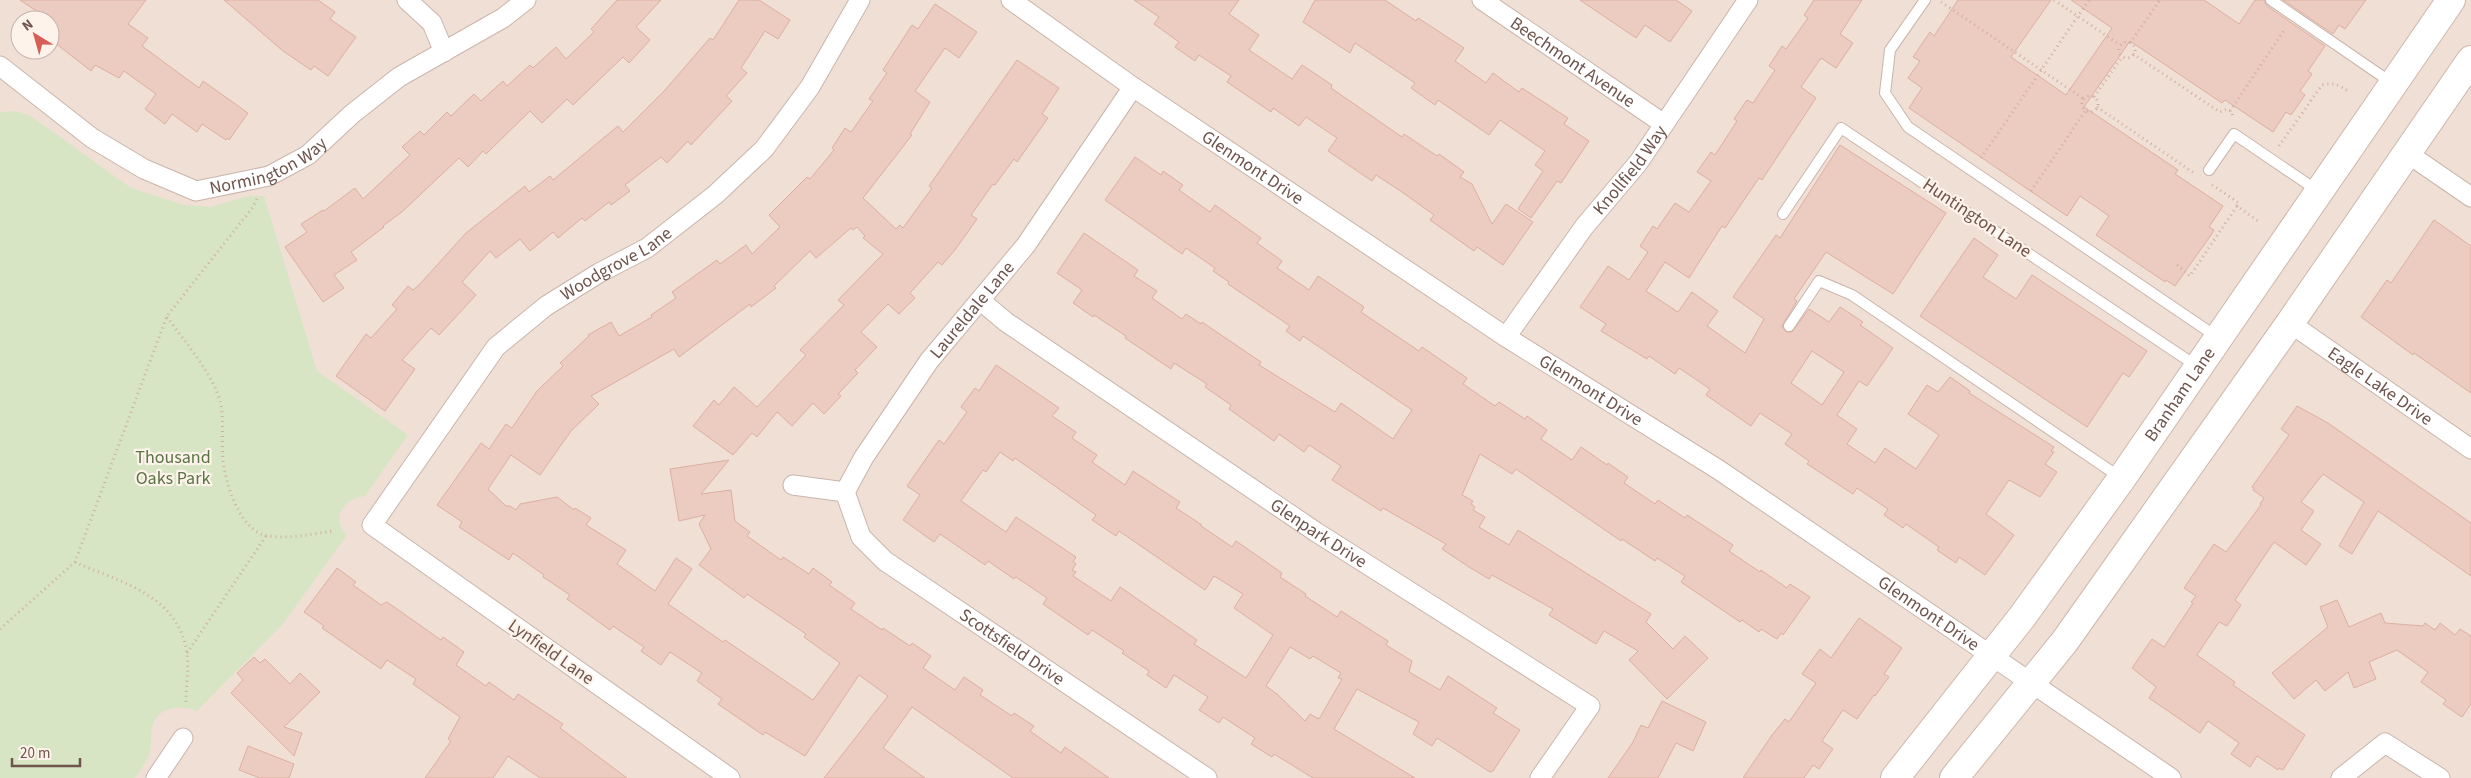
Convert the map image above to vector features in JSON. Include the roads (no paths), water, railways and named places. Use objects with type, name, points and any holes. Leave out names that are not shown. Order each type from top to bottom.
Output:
[{"type":"main road","name":"Branham Lane","points":[[1895,778],[2022,617],[2122,478],[2393,84],[2443,3]]},
{"type":"main road","points":[[1954,778],[2065,641],[2290,323],[2471,60]]},
{"type":"street","points":[[407,0],[432,23],[444,52]]},
{"type":"street","name":"Normington Way","points":[[1,69],[92,138],[144,169],[196,191],[269,176],[308,155],[352,114],[399,77],[503,18],[526,0]]},
{"type":"street","name":"Woodgrove Lane","points":[[372,525],[496,347],[546,306],[599,273],[646,248],[715,195],[764,149],[810,87],[860,0]]},
{"type":"street","name":"Glenmont Drive","points":[[1011,0],[1133,87],[1506,337],[1719,470],[2171,778]]},
{"type":"street","name":"Beechmont Avenue","points":[[1482,0],[1664,124]]},
{"type":"street","name":"Knollfield Way","points":[[1506,337],[1584,227],[1638,163],[1748,0]]},
{"type":"street","name":"Laureldale Lane","points":[[845,492],[864,457],[929,361],[1026,245],[1133,87]]},
{"type":"street","points":[[2407,153],[2471,197]]},
{"type":"street","name":"Glenpark Drive","points":[[981,301],[1006,322],[1316,532],[1590,706],[1540,778]]},
{"type":"street","name":"Eagle Lake Drive","points":[[2290,323],[2471,449]]},
{"type":"street","points":[[793,485],[845,492]]},
{"type":"street","name":"Scottsfield Drive","points":[[845,492],[861,537],[885,560],[1207,778]]},
{"type":"street","name":"Lynfield Lane","points":[[372,525],[730,778]]},
{"type":"street","points":[[156,778],[183,738]]},
{"type":"street","points":[[2341,778],[2386,743],[2440,778]]},
{"type":"lane","points":[[1925,0],[1890,50],[1885,93],[1908,127],[2218,337]]},
{"type":"lane","points":[[2271,0],[2393,84]]},
{"type":"lane","name":"Huntington Lane","points":[[1783,214],[1841,128],[2198,367]]},
{"type":"lane","points":[[2209,170],[2234,134],[2318,191]]},
{"type":"lane","points":[[1790,326],[1819,281],[1852,295],[2122,478]]},
{"type":"park label","name":"Thousand Oaks Park","points":[[173,467]]}]
